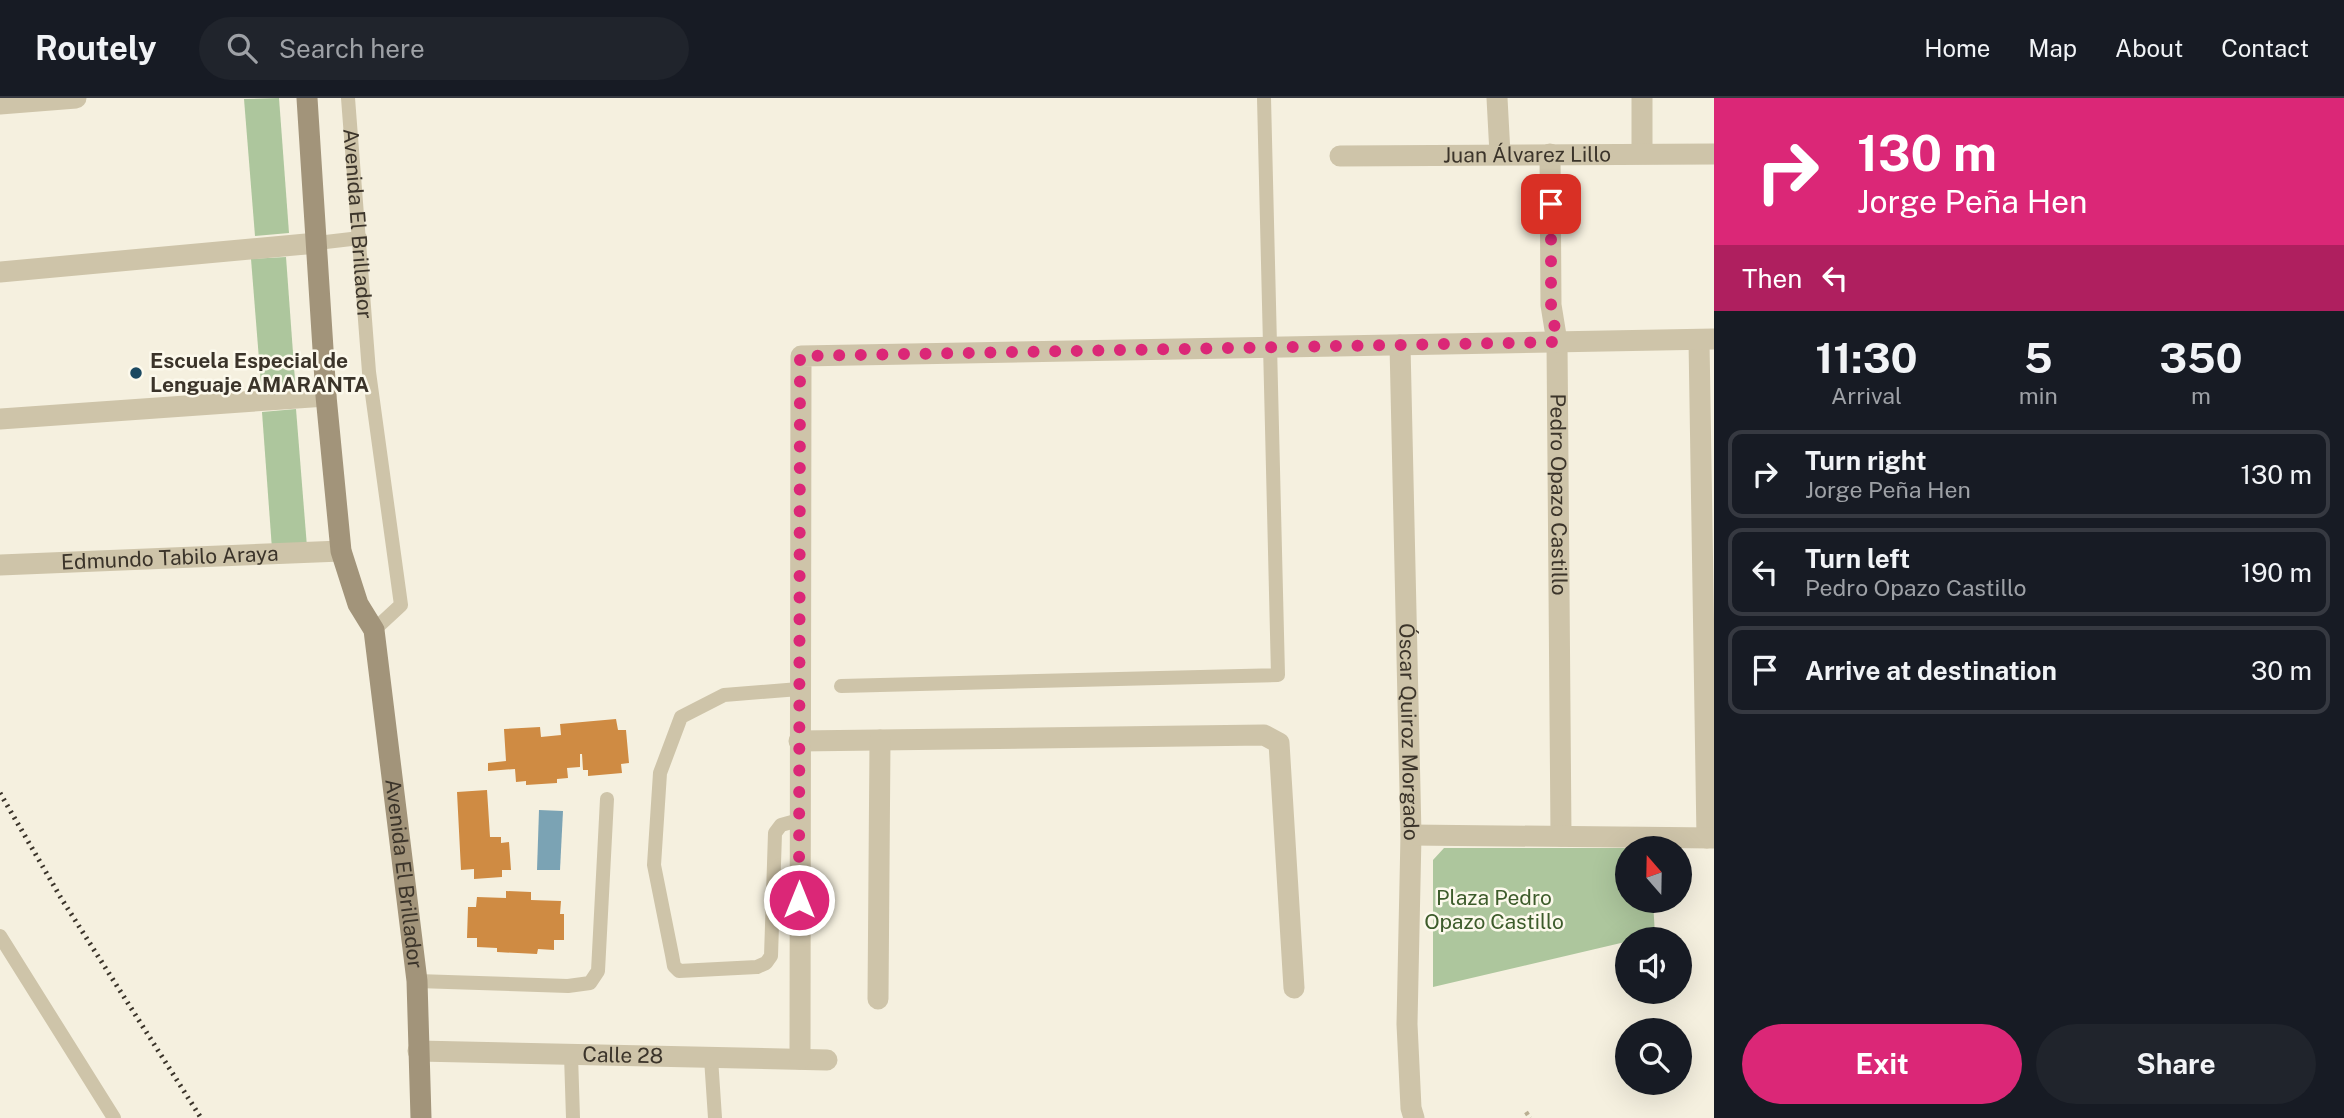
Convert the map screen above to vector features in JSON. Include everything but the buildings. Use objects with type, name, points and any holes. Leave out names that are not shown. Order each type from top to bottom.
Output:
[{"type":"street","points":[[0,104],[76,98]]},
{"type":"street","name":"Avenida El Brillador","points":[[307,98],[326,396],[341,551],[358,604],[374,630],[417,981],[421,1118]]},
{"type":"street","points":[[1497,98],[1500,154]]},
{"type":"street","points":[[1642,98],[1642,153]]},
{"type":"street","name":"Pedro Opazo Castillo","points":[[1550,154],[1551,304],[1557,342],[1561,836]]},
{"type":"street","name":"Juan Álvarez Lillo","points":[[1340,156],[1714,154]]},
{"type":"street","points":[[0,272],[317,243]]},
{"type":"street","points":[[800,1059],[800,356],[1706,340],[1711,838],[1411,835]]},
{"type":"street","name":"Óscar Quiroz Morgado","points":[[1400,345],[1411,835],[1407,1024],[1411,1108],[1414,1118]]},
{"type":"street","points":[[0,419],[326,396]]},
{"type":"street","name":"Edmundo Tabilo Araya","points":[[0,565],[341,551]]},
{"type":"street","points":[[799,741],[1264,735],[1279,743],[1294,988]]},
{"type":"street","points":[[878,999],[880,740]]},
{"type":"street","name":"Calle 28","points":[[418,1051],[827,1060]]},
{"type":"lane","name":"Avenida El Brillador","points":[[348,98],[369,372],[401,605],[374,630]]},
{"type":"lane","points":[[841,686],[1278,674],[1264,98]]},
{"type":"lane","points":[[317,243],[360,238]]},
{"type":"lane","points":[[799,689],[724,695],[681,717],[660,774],[654,865],[674,966],[679,971],[757,967],[766,963],[771,956],[775,832],[781,825],[799,820]]},
{"type":"lane","points":[[417,981],[568,986],[590,983],[598,971],[607,799]]},
{"type":"lane","points":[[0,936],[114,1118]]},
{"type":"lane","points":[[571,1055],[573,1118]]},
{"type":"lane","points":[[711,1058],[715,1118]]},
{"type":"path","points":[[1526,1112],[1530,1118]]},
{"type":"green space","points":[[279,98],[289,233],[255,236],[244,99]]},
{"type":"green space","points":[[286,257],[296,394],[262,397],[251,259]]},
{"type":"green space","points":[[296,409],[307,547],[272,549],[262,412]]},
{"type":"green space","name":"Plaza Pedro Opazo Castillo","points":[[1444,848],[1615,848],[1615,914],[1654,914],[1655,927],[1615,927],[1615,944],[1433,987],[1433,860]]},
{"type":"water","points":[[539,810],[563,811],[560,870],[537,870]]},
{"type":"railway","points":[[0,793],[61,898],[201,1118]]},
{"type":"place","name":"Escuela Especial de Lenguaje AMARANTA","points":[[136,373]]},
{"type":"route","points":[[799,900],[800,356],[1557,342],[1551,304],[1551,204]]}]
